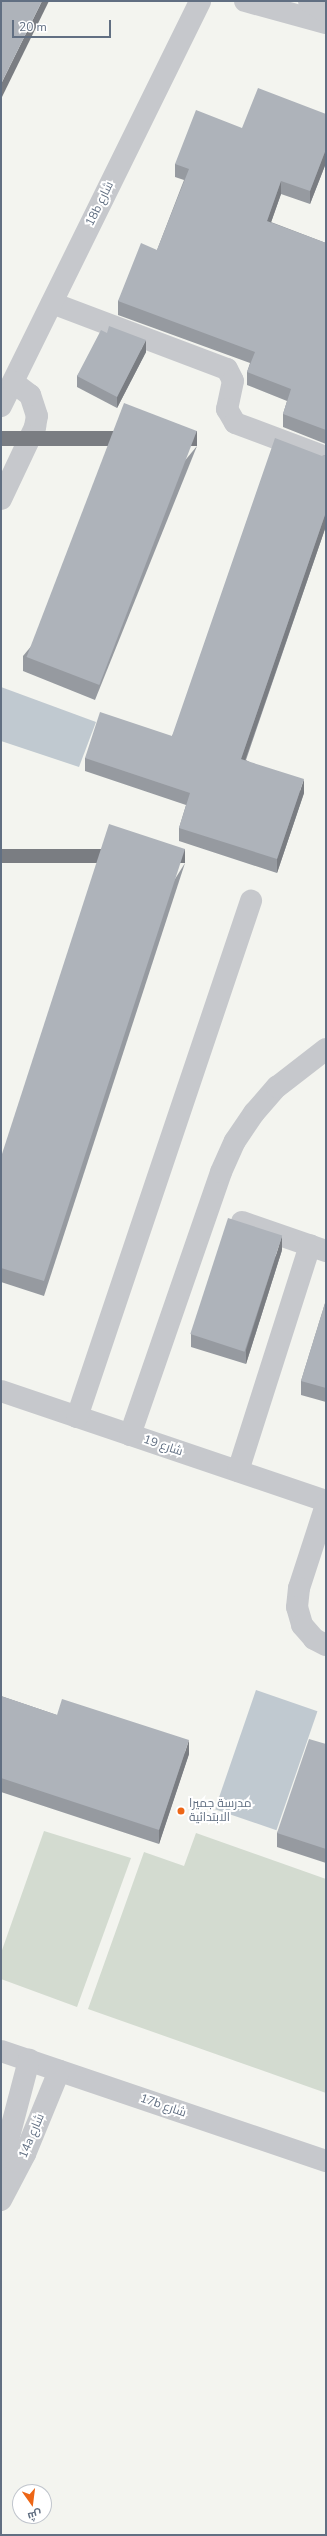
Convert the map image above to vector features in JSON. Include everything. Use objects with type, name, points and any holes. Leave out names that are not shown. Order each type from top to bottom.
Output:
[{"type":"street","name":"18b شارع","points":[[1,406],[200,1]]},
{"type":"street","points":[[245,1],[326,23]]},
{"type":"street","points":[[309,1],[326,12]]},
{"type":"street","points":[[52,303],[227,369],[233,381],[227,409],[236,422],[326,457]]},
{"type":"street","points":[[1,499],[35,427],[37,416],[30,395],[13,382]]},
{"type":"street","points":[[77,1417],[251,901]]},
{"type":"street","points":[[130,1435],[221,1172],[235,1141],[254,1113],[277,1087],[326,1049]]},
{"type":"street","points":[[238,1471],[318,1248],[242,1222]]},
{"type":"street","name":"شارع 19","points":[[1,1391],[326,1501]]},
{"type":"street","points":[[326,1505],[299,1588],[296,1607],[302,1625],[314,1639],[326,1645]]},
{"type":"street","name":"17b شارع","points":[[1,2051],[326,2161]]},
{"type":"street","name":"14a شارع","points":[[1,2167],[29,2060]]},
{"type":"street","name":"14a شارع","points":[[1,2200],[22,2160],[59,2071]]},
{"type":"shaded area","points":[[1,687],[96,722],[79,767],[1,741]]},
{"type":"shaded area","points":[[256,1690],[317,1711],[276,1830],[215,1809]]},
{"type":"shaded area","points":[[44,1831],[131,1858],[77,2007],[1,1979],[1,1953]]},
{"type":"shaded area","points":[[196,1833],[326,1879],[326,2093],[88,2009],[144,1852],[184,1866]]},
{"type":"building","points":[[1,1],[42,1],[1,84]]},
{"type":"building","points":[[258,88],[326,114],[326,149],[310,191],[281,181],[267,221],[326,243],[326,430],[283,414],[291,389],[247,372],[255,352],[118,301],[141,243],[157,250],[189,169],[175,164],[196,110],[242,128]]},
{"type":"building","points":[[109,326],[146,340],[117,397],[77,376],[101,330],[107,333]]},
{"type":"building","points":[[124,403],[197,431],[99,685],[27,657]]},
{"type":"building","points":[[275,438],[322,456],[326,455],[326,512],[241,759],[304,779],[277,859],[179,828],[190,793],[85,758],[100,712],[172,736]]},
{"type":"building","points":[[109,824],[185,849],[44,1281],[1,1268],[1,1157]]},
{"type":"building","points":[[228,1218],[282,1236],[245,1352],[190,1334]]},
{"type":"building","points":[[326,1300],[326,1388],[301,1381]]},
{"type":"building","points":[[1,1696],[57,1715],[62,1699],[189,1740],[159,1830],[1,1778]]},
{"type":"building","points":[[309,1739],[326,1744],[326,1849],[277,1833]]},
{"type":"place","name":"مدرسة جميرا الابتدائية","points":[[181,1811]]}]
